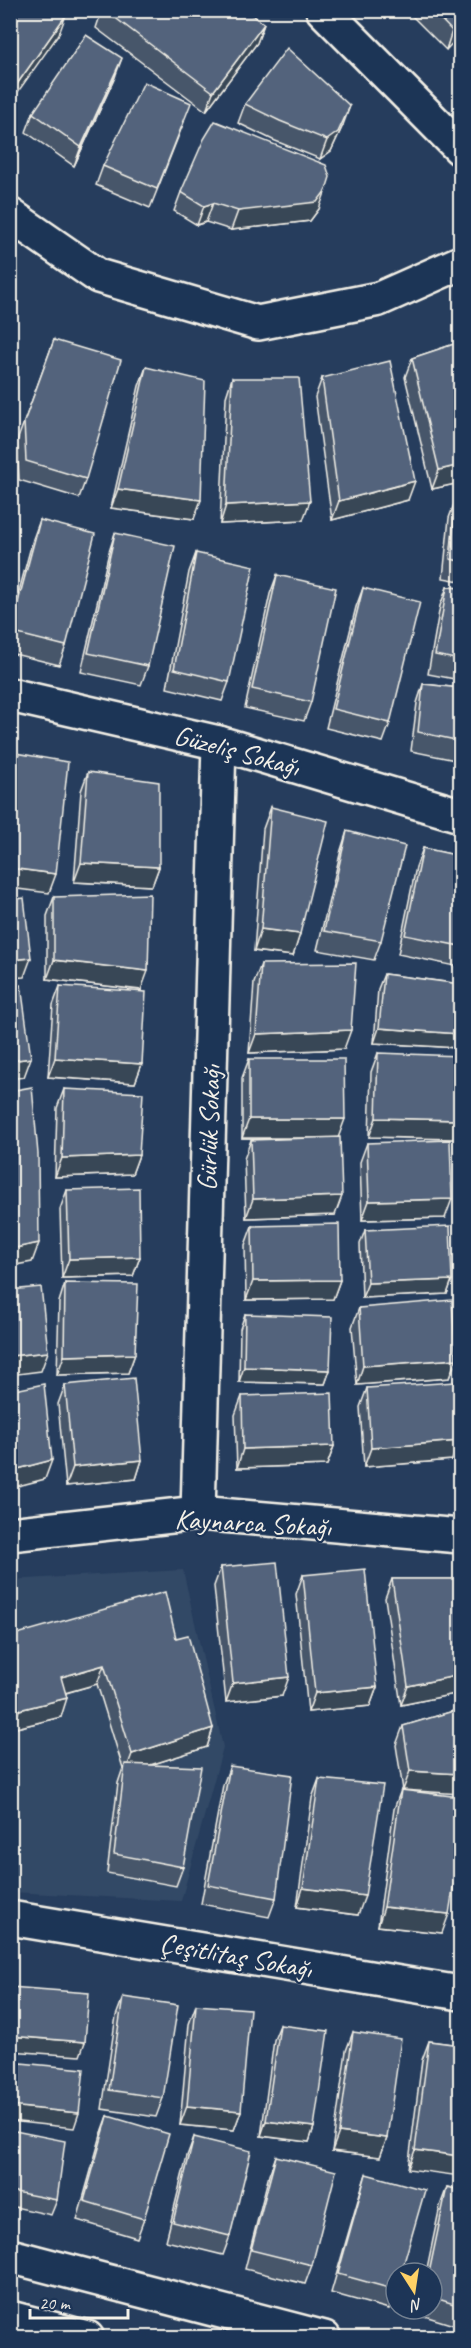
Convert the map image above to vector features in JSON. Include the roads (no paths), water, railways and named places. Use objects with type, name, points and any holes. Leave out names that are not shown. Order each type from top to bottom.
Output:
[{"type":"street","points":[[323,10],[460,148]]},
{"type":"street","points":[[10,215],[98,276],[258,323],[379,298],[460,263]]},
{"type":"street","name":"Güzeliş Sokağı","points":[[10,695],[219,743],[460,814]]},
{"type":"street","name":"Gürlük Sokağı","points":[[198,1513],[219,743]]},
{"type":"street","name":"Kaynarca Sokağı","points":[[10,1534],[198,1513],[460,1536]]},
{"type":"street","name":"Çeşitlitaş Sokağı","points":[[10,1917],[460,1994]]},
{"type":"street","points":[[10,2256],[324,2337]]},
{"type":"street","points":[[10,2318],[87,2337]]}]
